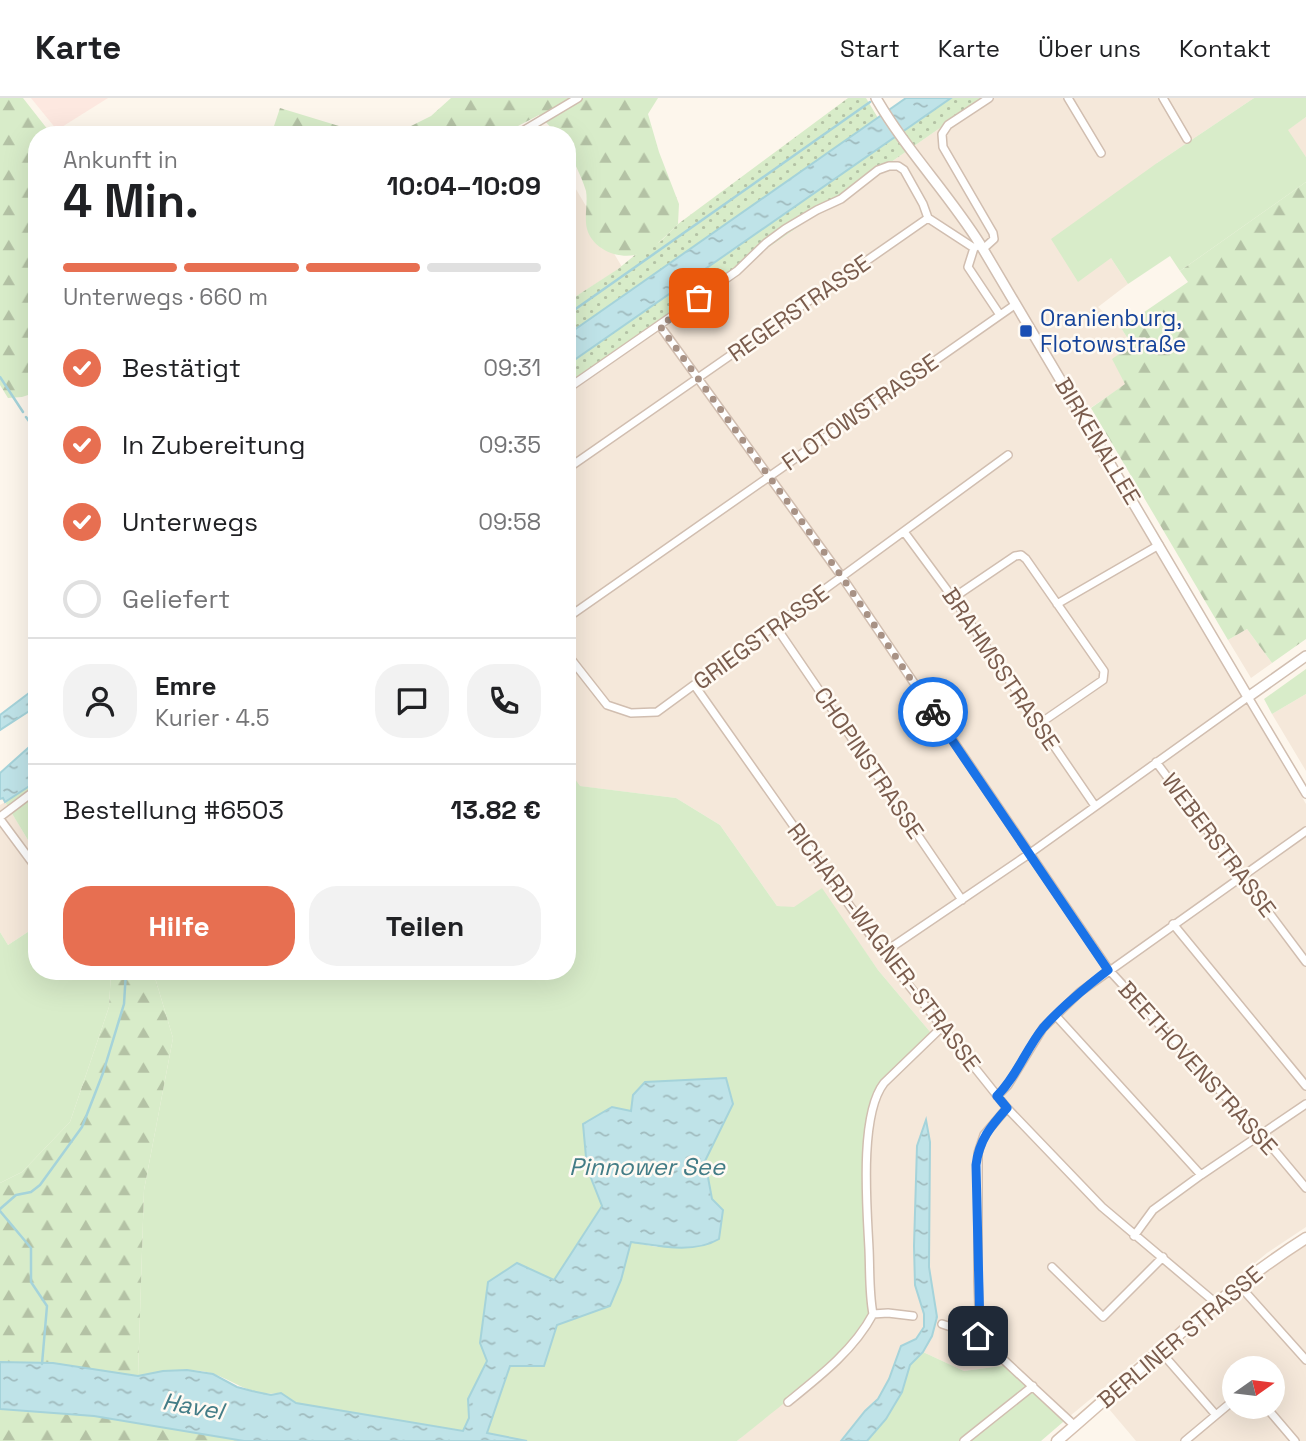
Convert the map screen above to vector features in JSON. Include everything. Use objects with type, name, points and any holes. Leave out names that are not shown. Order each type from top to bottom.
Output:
[{"type":"main road","name":"BERLINER STRASSE","points":[[1057,1441],[1239,1285],[1306,1238]]},
{"type":"street","points":[[531,126],[578,98]]},
{"type":"street","points":[[989,98],[948,125],[942,134],[943,147],[993,233],[994,239],[979,247],[968,267],[1000,315]]},
{"type":"street","points":[[1068,98],[1101,153]]},
{"type":"street","points":[[1163,98],[1187,139]]},
{"type":"street","name":"BIRKENALLEE","points":[[878,102],[900,137],[955,206],[1016,304],[1306,794]]},
{"type":"street","points":[[576,383],[737,271],[785,229],[850,193],[878,170],[898,166],[904,170],[928,218],[979,247]]},
{"type":"street","name":"REGERSTRASSE","points":[[576,464],[928,218]]},
{"type":"street","name":"FLOTOWSTRASSE","points":[[576,612],[1016,304]]},
{"type":"street","name":"BEETHOVENSTRASSE","points":[[660,326],[842,577],[1108,970],[1306,1188]]},
{"type":"street","name":"GRIEGSTRASSE","points":[[576,665],[607,705],[631,713],[657,712],[1008,456]]},
{"type":"street","name":"BRAHMSSTRASSE","points":[[905,533],[953,598],[1095,807]]},
{"type":"street","points":[[1057,604],[1159,545]]},
{"type":"street","points":[[953,598],[1015,556],[1021,555],[1104,671],[1103,680],[1039,724]]},
{"type":"street","name":"CHOPINSTRASSE","points":[[776,627],[962,900]]},
{"type":"street","points":[[883,953],[1029,854],[1306,656]]},
{"type":"street","name":"RICHARD-WAGNER-STRASSE","points":[[695,686],[883,953],[1007,1108],[1076,1182],[1134,1236],[1163,1257],[1217,1304]]},
{"type":"street","name":"WEBERSTRASSE","points":[[1156,762],[1306,962]]},
{"type":"street","points":[[28,796],[0,818],[28,857]]},
{"type":"street","points":[[997,1096],[1008,1085],[1043,1028],[1080,992],[1306,831]]},
{"type":"street","points":[[1173,924],[1306,1086]]},
{"type":"street","points":[[1056,1016],[1201,1175]]},
{"type":"street","points":[[788,1402],[848,1348],[873,1314],[866,1174],[878,1093],[884,1083],[942,1027]]},
{"type":"street","points":[[1134,1236],[1153,1210],[1306,1104]]},
{"type":"street","points":[[978,1336],[978,1153],[984,1136],[1007,1108]]},
{"type":"street","points":[[1052,1267],[1103,1317],[1163,1257]]},
{"type":"street","points":[[1239,1285],[1306,1360]]},
{"type":"street","points":[[873,1314],[888,1312],[913,1316]]},
{"type":"street","points":[[942,1324],[978,1336],[1075,1426]]},
{"type":"street","points":[[1161,1352],[1216,1415]]},
{"type":"street","points":[[964,1441],[1033,1385]]},
{"type":"street","points":[[1185,1441],[1222,1410]]},
{"type":"street","points":[[1276,1419],[1295,1441]]},
{"type":"shaded area","points":[[31,98],[108,98],[63,126],[54,126]]},
{"type":"shaded area","points":[[983,98],[1254,98],[1157,163],[1111,258],[1128,284],[1098,307],[1121,328],[1132,345],[1126,384],[1077,417],[1306,804],[1306,1227],[1267,1253],[1070,1416],[1009,1365],[964,1371],[923,1352],[932,1336],[937,1317],[929,1267],[930,1142],[925,1121],[917,1146],[914,1246],[915,1285],[924,1314],[924,1327],[916,1339],[901,1346],[889,1379],[878,1399],[841,1441],[737,1441],[830,1363],[863,1206],[864,1138],[878,1084],[931,1033],[878,970],[821,889],[794,908],[777,906],[720,825],[676,798],[579,786],[576,782],[576,382]]},
{"type":"shaded area","points":[[1306,117],[1306,157],[1287,130]]},
{"type":"shaded area","points":[[576,189],[622,267],[576,296]]},
{"type":"shaded area","points":[[1247,629],[1272,663],[1251,678],[1228,640]]},
{"type":"shaded area","points":[[1306,694],[1306,771],[1272,714]]},
{"type":"shaded area","points":[[5,802],[28,840],[28,932],[8,945],[0,932],[0,805]]},
{"type":"shaded area","points":[[1306,1243],[1306,1441],[1136,1441],[1109,1409],[1235,1294]]},
{"type":"green space","points":[[0,98],[23,98],[45,126],[28,126],[28,395],[8,398],[0,385]]},
{"type":"green space","points":[[451,98],[658,98],[648,114],[679,204],[678,224],[653,247],[641,253],[628,256],[606,251],[594,242],[587,229],[586,191],[576,165],[576,126],[549,126],[539,115],[518,126],[411,126],[431,116]]},
{"type":"green space","points":[[848,98],[866,98],[878,118],[576,329],[576,296],[635,255],[661,241],[678,224]]},
{"type":"green space","points":[[951,98],[983,98],[576,382],[576,359]]},
{"type":"green space","points":[[1254,98],[1306,98],[1306,117],[1288,130],[1306,157],[1306,182],[1180,271],[1170,256],[1128,284],[1111,258],[1078,282],[1051,239]]},
{"type":"green space","points":[[280,108],[339,126],[274,126]]},
{"type":"green space","points":[[1306,182],[1306,639],[1272,663],[1247,629],[1228,640],[1091,408],[1125,384],[1112,359],[1132,345],[1121,328],[1188,282],[1180,271]]},
{"type":"green space","points":[[1306,669],[1306,694],[1272,714],[1264,699]]},
{"type":"green space","points":[[576,780],[580,786],[676,798],[720,825],[777,906],[794,907],[822,888],[878,970],[931,1033],[878,1084],[864,1138],[863,1206],[869,1312],[861,1327],[831,1362],[737,1441],[527,1441],[486,1434],[510,1366],[557,1325],[579,1315],[621,1280],[630,1242],[657,1247],[712,1199],[705,1161],[733,1104],[631,1111],[587,1168],[602,1205],[554,1280],[544,1277],[483,1314],[480,1343],[487,1361],[468,1399],[469,1418],[463,1431],[296,1403],[281,1393],[253,1391],[205,1372],[176,1371],[138,1376],[144,1190],[173,1038],[156,980],[576,980]]},
{"type":"green space","points":[[28,787],[28,840],[5,802]]},
{"type":"green space","points":[[0,932],[8,945],[28,932],[28,980],[110,980],[109,1007],[70,1122],[22,1172],[0,1183]]},
{"type":"green space","points":[[110,980],[156,980],[173,1038],[144,1190],[138,1376],[54,1363],[0,1362],[0,1183],[22,1172],[70,1122],[109,1007]]},
{"type":"green space","points":[[923,1352],[964,1371],[1009,1365],[1070,1416],[1041,1441],[867,1441],[886,1419],[902,1392],[910,1365]]},
{"type":"green space","points":[[0,1409],[94,1416],[244,1441],[0,1441]]},
{"type":"water","points":[[906,98],[951,98],[576,359],[576,329]]},
{"type":"water","points":[[28,694],[28,712],[0,730],[0,715]]},
{"type":"water","points":[[28,748],[28,787],[5,802],[3,798],[0,799],[0,773]]},
{"type":"water","name":"Pinnower See","points":[[726,1078],[733,1104],[705,1161],[712,1199],[723,1210],[719,1239],[688,1248],[631,1242],[621,1280],[610,1306],[557,1325],[544,1366],[510,1366],[487,1433],[527,1441],[244,1441],[94,1416],[0,1409],[0,1362],[53,1363],[138,1376],[187,1370],[213,1374],[237,1387],[271,1395],[281,1393],[296,1403],[463,1431],[469,1418],[468,1399],[487,1361],[480,1343],[488,1282],[517,1263],[554,1280],[602,1206],[587,1168],[583,1124],[612,1107],[631,1111],[633,1095],[645,1082]]},
{"type":"water","points":[[926,1120],[930,1142],[929,1267],[937,1317],[932,1336],[923,1352],[910,1365],[902,1392],[886,1419],[867,1441],[841,1441],[878,1399],[889,1379],[901,1346],[916,1339],[924,1327],[924,1314],[915,1285],[914,1246],[917,1146]]},
{"type":"waterway","points":[[576,309],[870,102]]},
{"type":"waterway","points":[[0,377],[23,412]]},
{"type":"waterway","points":[[0,1209],[16,1195],[31,1192],[40,1185],[82,1127],[103,1073],[124,1004],[125,980]]},
{"type":"waterway","points":[[0,1211],[31,1248],[31,1282],[47,1306],[42,1364]]},
{"type":"way so far","points":[[699,298],[660,326],[842,577],[933,712]]},
{"type":"place","name":"Oranienburg, Flotowstraße","points":[[1026,331]]},
{"type":"route","points":[[933,712],[1108,970],[1080,992],[1043,1028],[1008,1085],[997,1096],[1007,1108],[984,1136],[976,1165],[978,1336]]},
{"type":"water label","name":"Havel","points":[[193,1406]]}]
